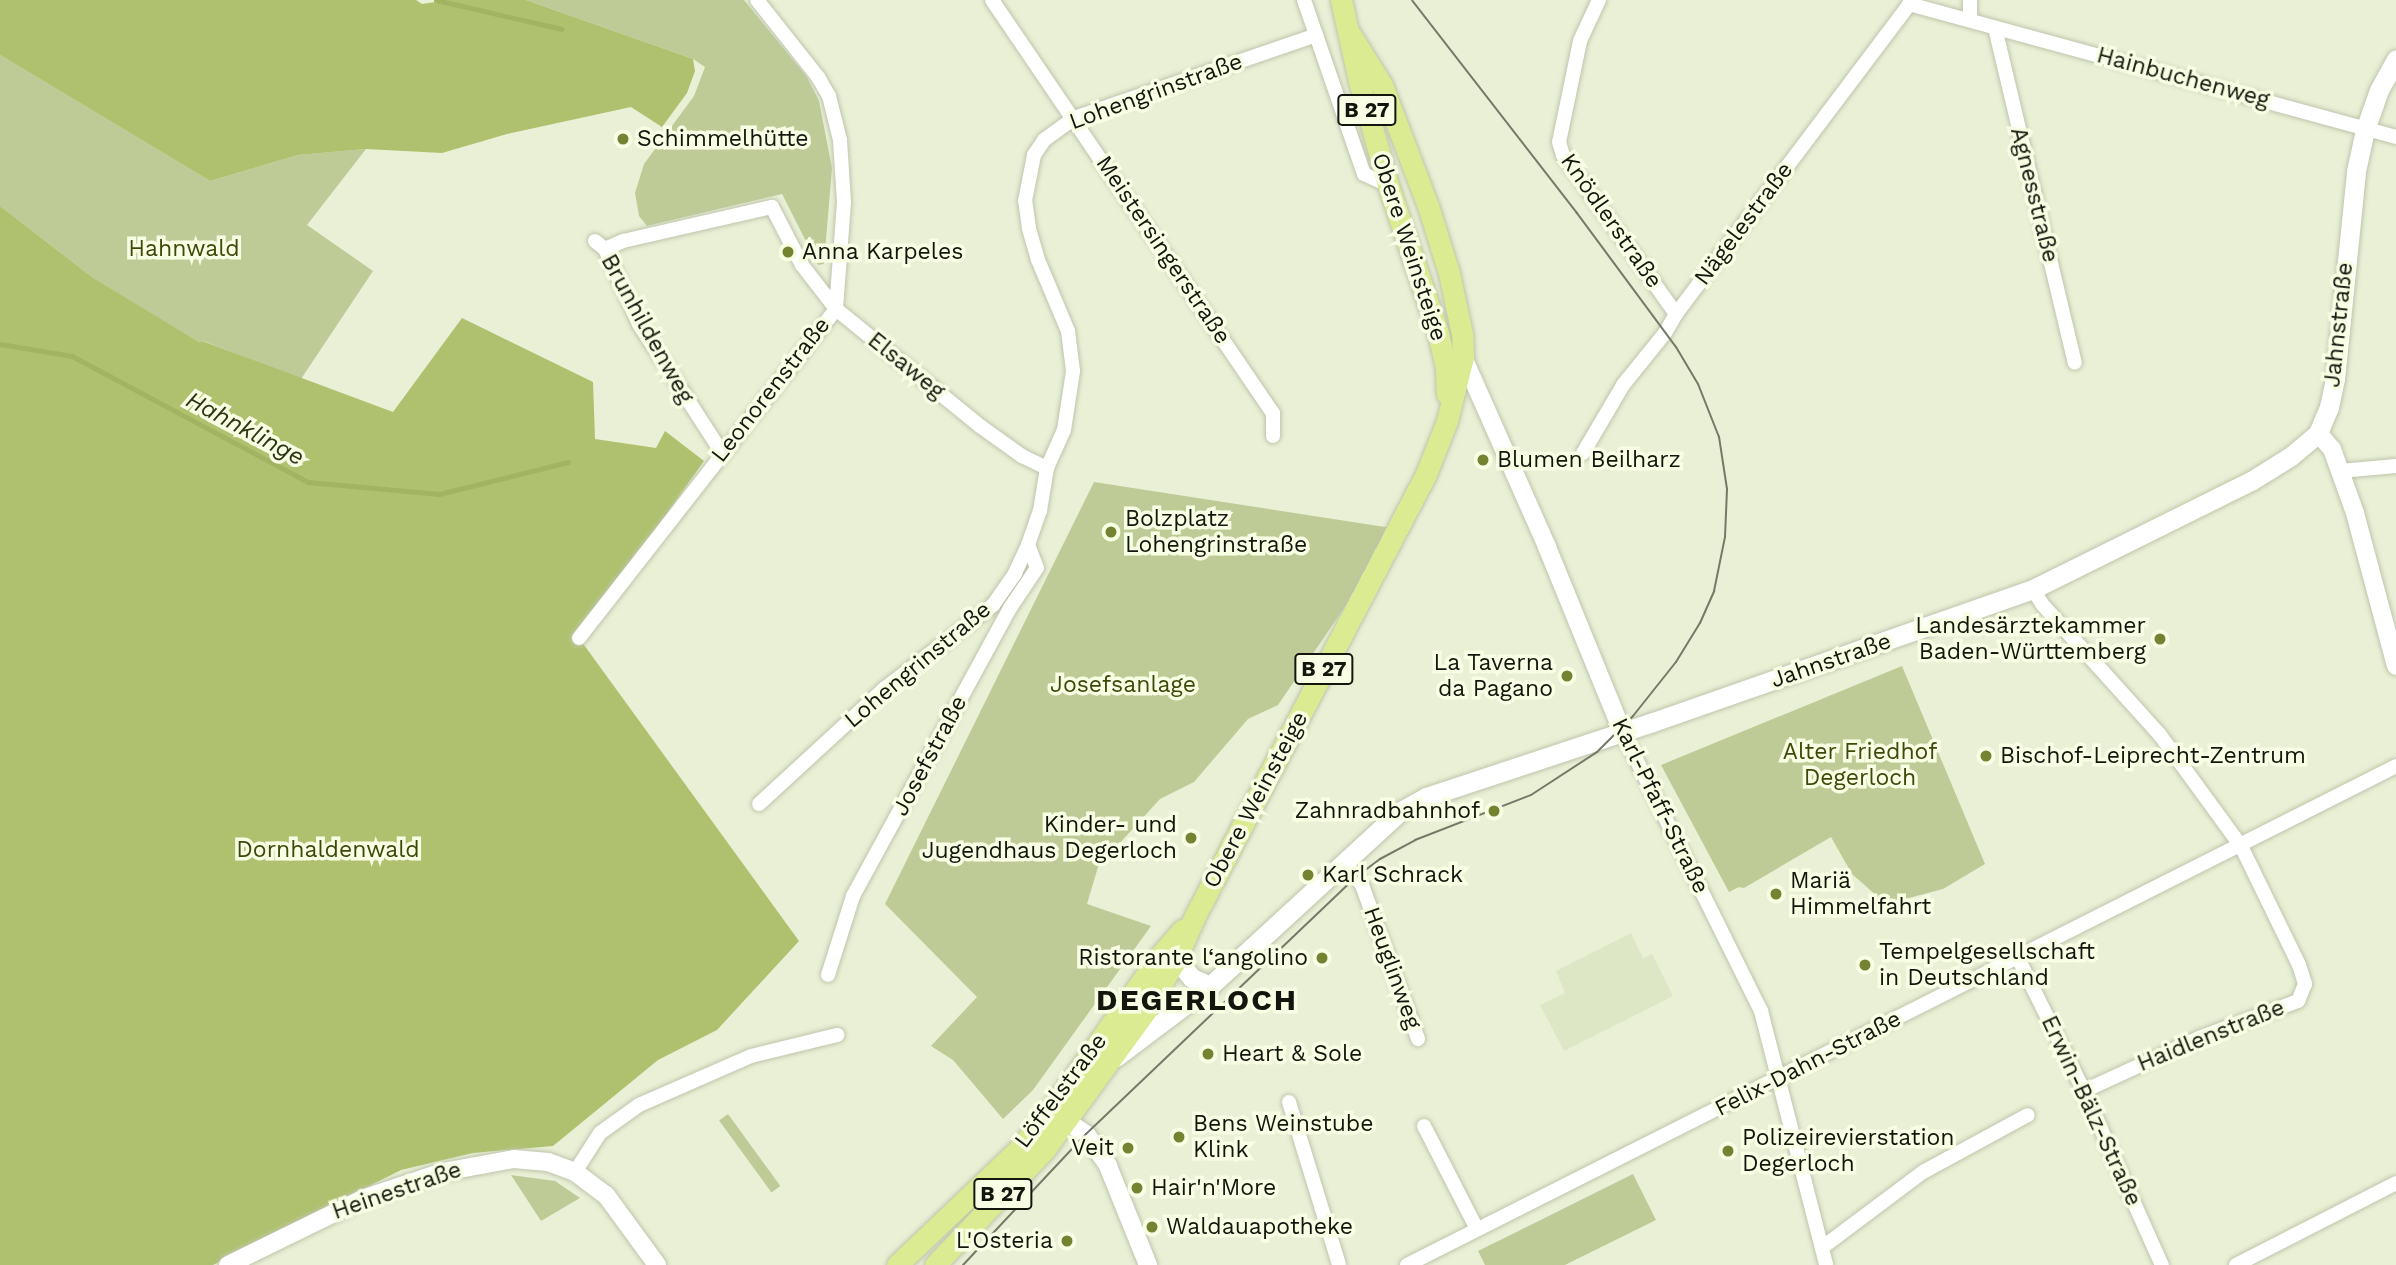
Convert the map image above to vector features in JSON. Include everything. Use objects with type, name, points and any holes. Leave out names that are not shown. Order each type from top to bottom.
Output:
[{"type":"main road","name":"Obere Weinsteige","points":[[1341,0],[1359,81],[1388,186],[1427,296],[1446,369],[1447,421]]},
{"type":"main road","name":"Obere Weinsteige","points":[[1195,916],[1420,485],[1447,421],[1463,357],[1462,334],[1449,273],[1428,206],[1382,85],[1350,34]]},
{"type":"main road","name":"Jahnstraße","points":[[1111,1060],[1171,1018],[1186,1001],[1210,986],[1399,812],[1426,797],[2033,589],[2251,481],[2284,461],[2318,432],[2329,407],[2335,379],[2351,214],[2365,130],[2379,90],[2396,60]]},
{"type":"main road","points":[[1427,296],[1439,309],[1463,357]]},
{"type":"main road","name":"Löffelstraße","points":[[897,1265],[1020,1148],[1058,1116],[1111,1060],[1145,1012],[1176,959],[1195,916]]},
{"type":"main road","name":"Löffelstraße","points":[[936,1265],[1045,1149],[1058,1116],[1111,1025],[1158,958],[1195,916]]},
{"type":"main road","points":[[1176,959],[1192,978],[1210,986]]},
{"type":"main road","name":"Jahnstraße","points":[[1111,1025],[1186,1001]]},
{"type":"street","name":"Leonorenstraße","points":[[579,638],[836,309],[844,202],[837,129],[829,96],[818,76],[757,0]]},
{"type":"street","name":"Meistersingerstraße","points":[[992,0],[1273,413],[1273,436]]},
{"type":"street","points":[[1304,0],[1364,174],[1388,186]]},
{"type":"street","name":"Knödlerstraße","points":[[1599,0],[1580,41],[1560,123],[1559,142],[1563,155],[1676,314]]},
{"type":"street","points":[[1970,0],[1970,20]]},
{"type":"street","name":"Hainbuchenweg","points":[[1911,2],[1995,28],[2396,137]]},
{"type":"street","name":"Nägelestraße","points":[[1583,453],[1623,385],[1665,333],[1676,314],[1911,2]]},
{"type":"street","name":"Agnesstraße","points":[[1995,28],[2075,363]]},
{"type":"street","name":"Lohengrinstraße","points":[[759,804],[884,689],[993,605],[1015,573],[1028,545],[1040,511],[1047,468],[1064,429],[1073,392],[1073,352],[1059,305],[1038,260],[1025,201],[1034,155],[1044,140],[1074,118],[1316,35]]},
{"type":"street","name":"Elsaweg","points":[[600,245],[772,207],[802,265],[836,309],[980,426],[1022,456],[1047,468]]},
{"type":"street","name":"Brunhildenweg","points":[[600,245],[639,324],[722,453]]},
{"type":"street","name":"Karl-Pfaff-Straße","points":[[1463,357],[1547,547],[1622,731],[1761,1012],[1826,1265]]},
{"type":"street","points":[[2318,432],[2332,449],[2355,513],[2396,666]]},
{"type":"street","points":[[2340,471],[2396,466]]},
{"type":"street","name":"Josefstraße","points":[[828,975],[853,896],[1010,608],[1037,568],[1028,545]]},
{"type":"street","name":"Haidlenstraße","points":[[2033,589],[2042,604],[2160,735],[2241,846],[2299,965],[2305,984],[2298,1000],[2199,1038],[2084,1091]]},
{"type":"street","name":"Felix-Dahn-Straße","points":[[1407,1265],[2396,766]]},
{"type":"street","name":"Heuglinweg","points":[[1345,861],[1362,886],[1418,1039]]},
{"type":"street","name":"Erwin-Bälz-Straße","points":[[2018,958],[2084,1091],[2162,1265]]},
{"type":"street","points":[[575,1172],[600,1133],[639,1105],[751,1056],[837,1035]]},
{"type":"street","points":[[1289,1102],[1339,1265]]},
{"type":"street","points":[[1823,1247],[1923,1172],[2028,1115]]},
{"type":"street","points":[[1058,1116],[1086,1135],[1108,1166],[1148,1265]]},
{"type":"street","points":[[1424,1126],[1477,1229]]},
{"type":"street","name":"Heinestraße","points":[[235,1263],[365,1198],[443,1172],[514,1159],[548,1162],[575,1172],[606,1195],[657,1265]]},
{"type":"street","points":[[2236,1265],[2396,1183]]},
{"type":"shaded area","points":[[1631,933],[1643,958],[1652,954],[1673,996],[1564,1051],[1540,1005],[1565,993],[1556,971]]},
{"type":"green space","points":[[0,0],[416,0],[422,4],[449,0],[526,0],[693,59],[695,71],[687,93],[662,127],[631,107],[507,134],[442,153],[366,149],[298,155],[210,181],[0,55]]},
{"type":"green space","points":[[526,0],[744,0],[807,77],[819,101],[832,168],[824,264],[818,265],[782,194],[647,226],[639,216],[635,193],[644,164],[694,96],[705,67],[693,59]]},
{"type":"green space","name":"Hahnwald","points":[[0,55],[210,181],[298,155],[366,149],[307,225],[373,271],[301,379],[203,341],[200,344],[92,277],[0,206]]},
{"type":"green space","name":"Dornhaldenwald","points":[[0,206],[92,277],[200,343],[202,341],[393,412],[462,318],[593,382],[595,439],[656,448],[665,431],[704,461],[579,638],[799,941],[717,1030],[658,1060],[553,1146],[473,1153],[401,1170],[213,1265],[0,1265]]},
{"type":"green space","name":"Josefsanlage","points":[[1094,482],[1398,529],[1278,705],[1248,719],[1194,782],[1160,799],[1098,867],[1087,904],[1151,926],[1033,1090],[1003,1119],[953,1060],[931,1046],[977,997],[885,904]]},
{"type":"green space","name":"Alter Friedhof Degerloch","points":[[1902,666],[1985,864],[1943,889],[1886,904],[1852,874],[1831,837],[1744,888],[1739,887],[1729,892],[1661,765]]},
{"type":"green space","points":[[728,1114],[780,1186],[771,1192],[719,1120]]},
{"type":"green space","points":[[1633,1174],[1656,1220],[1565,1265],[1485,1265],[1478,1251]]},
{"type":"green space","points":[[511,1175],[555,1181],[580,1198],[541,1221]]},
{"type":"waterway","points":[[436,0],[562,29]]},
{"type":"waterway","name":"Hahnklinge","points":[[0,344],[72,356],[308,482],[439,494],[568,462]]},
{"type":"tram line","points":[[963,1265],[1086,1134],[1356,877],[1380,859],[1415,840],[1531,795],[1597,752],[1633,716],[1676,662],[1700,623],[1714,591],[1725,537],[1727,489],[1719,437],[1698,384],[1676,347],[1577,213],[1412,0]]},
{"type":"place","name":"Schimmelhütte","points":[[623,139]]},
{"type":"place","name":"Anna Karpeles","points":[[788,252]]},
{"type":"place","name":"Blumen Beilharz","points":[[1483,460]]},
{"type":"place","name":"Bolzplatz Lohengrinstraße","points":[[1111,532]]},
{"type":"place","name":"Landesärztekammer Baden-Württemberg","points":[[2160,639]]},
{"type":"place","name":"La Taverna da Pagano","points":[[1567,676]]},
{"type":"place","name":"Bischof-Leiprecht-Zentrum","points":[[1986,756]]},
{"type":"place","name":"Zahnradbahnhof","points":[[1494,811]]},
{"type":"place","name":"Kinder- und Jugendhaus Degerloch","points":[[1191,838]]},
{"type":"place","name":"Karl Schrack","points":[[1308,875]]},
{"type":"place","name":"Mariä Himmelfahrt","points":[[1776,894]]},
{"type":"place","name":"Ristorante l‘angolino","points":[[1322,958]]},
{"type":"place","name":"Tempelgesellschaft in Deutschland","points":[[1865,965]]},
{"type":"place","name":"Heart & Sole","points":[[1208,1054]]},
{"type":"place","name":"Bens Weinstube Klink","points":[[1179,1137]]},
{"type":"place","name":"Veit","points":[[1128,1148]]},
{"type":"place","name":"Polizeirevierstation Degerloch","points":[[1728,1151]]},
{"type":"place","name":"Hair'n'More","points":[[1137,1188]]},
{"type":"place","name":"Waldauapotheke","points":[[1152,1227]]},
{"type":"place","name":"L'Osteria","points":[[1067,1241]]},
{"type":"district","name":"DEGERLOCH","points":[[1197,1000]]}]
